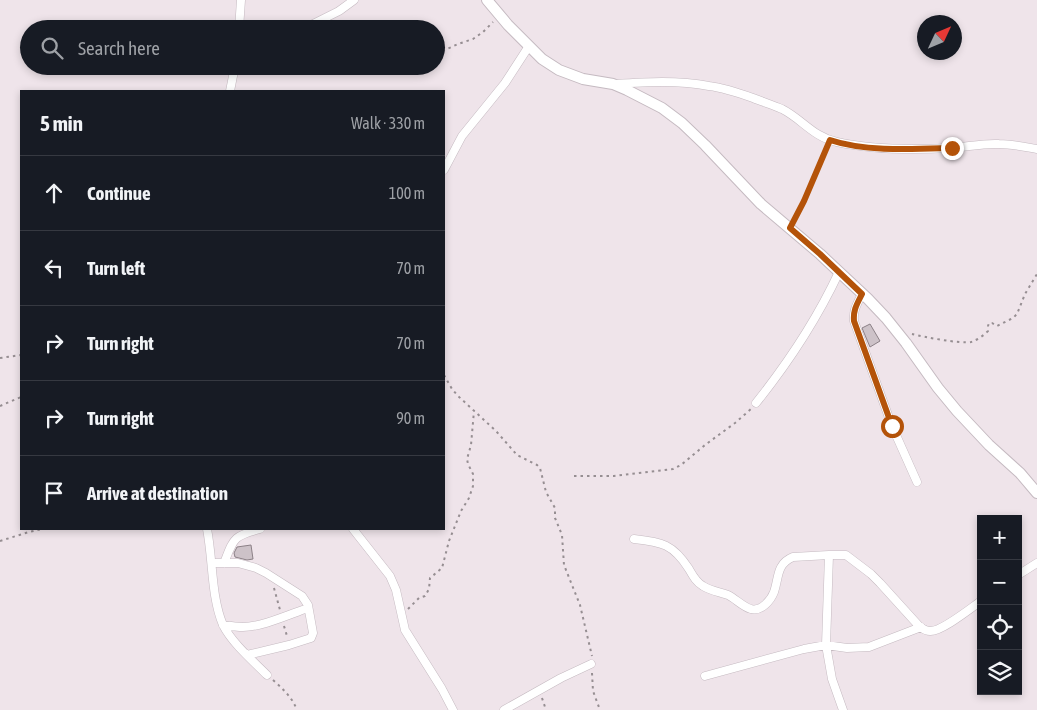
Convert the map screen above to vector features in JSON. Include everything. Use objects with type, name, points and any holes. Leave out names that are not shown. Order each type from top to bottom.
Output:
[{"type":"street","points":[[240,20],[241,0]]},
{"type":"street","points":[[323,20],[354,0]]},
{"type":"street","points":[[487,0],[508,25],[542,59],[560,70],[584,79],[612,84],[654,82],[695,84],[728,90],[781,109],[796,118],[812,132],[830,140],[854,145],[910,149],[1001,144],[1037,149]]},
{"type":"street","points":[[445,168],[462,136],[505,83],[529,46]]},
{"type":"street","points":[[231,90],[234,75]]},
{"type":"street","points":[[612,84],[643,98],[682,123],[761,204],[820,254],[862,294],[896,330],[938,388],[970,426],[1020,473],[1037,493]]},
{"type":"street","points":[[756,403],[812,323],[828,297],[839,272]]},
{"type":"street","points":[[862,294],[855,307],[854,321],[892,426],[917,482]]},
{"type":"street","points":[[207,530],[215,593],[223,625],[247,655],[267,674]]},
{"type":"street","points":[[224,563],[231,544],[237,537],[257,530]]},
{"type":"street","points":[[354,530],[390,576],[395,587],[401,617],[408,637],[442,689],[453,710]]},
{"type":"street","points":[[634,539],[651,541],[667,546],[683,561],[696,581],[702,586],[730,596],[751,610],[757,610],[770,600],[780,568],[788,559],[793,557],[829,555],[846,555],[880,583],[921,627],[929,631],[942,628],[977,604]]},
{"type":"street","points":[[829,555],[826,645],[832,679],[843,710]]},
{"type":"street","points":[[212,563],[247,565],[256,568],[302,596],[308,608],[313,636],[311,638],[247,655]]},
{"type":"street","points":[[1022,572],[1037,563]]},
{"type":"street","points":[[223,625],[248,626],[308,608]]},
{"type":"street","points":[[705,676],[804,649],[826,645],[847,648],[869,647],[921,627]]},
{"type":"street","points":[[504,710],[561,678],[591,664]]},
{"type":"path","points":[[445,50],[473,39],[500,16]]},
{"type":"path","points":[[790,228],[804,201],[830,140]]},
{"type":"path","points":[[912,334],[960,342],[970,342],[980,338],[988,332],[988,324],[998,325],[1014,318],[1037,274]]},
{"type":"path","points":[[0,358],[20,355]]},
{"type":"path","points":[[445,377],[452,389],[496,431],[517,455],[540,468],[546,492],[555,508],[555,518],[561,530],[564,565],[580,605],[592,653],[593,691],[600,710]]},
{"type":"path","points":[[0,406],[20,397]]},
{"type":"path","points":[[574,476],[614,476],[674,469],[735,423],[756,403]]},
{"type":"path","points":[[401,617],[414,602],[425,596],[429,589],[430,578],[442,568],[449,541],[461,511],[469,498],[473,474],[467,459],[471,445],[474,411]]},
{"type":"path","points":[[0,542],[38,530]]},
{"type":"path","points":[[270,576],[289,645]]},
{"type":"path","points":[[267,674],[288,694],[295,703],[297,710]]},
{"type":"path","points":[[539,691],[546,710]]},
{"type":"building","points":[[870,324],[880,341],[870,347],[862,328]]},
{"type":"building","points":[[251,545],[253,559],[247,560],[235,557],[234,553],[237,547]]},
{"type":"route","points":[[892,426],[854,321],[855,307],[862,294],[790,228],[804,201],[830,140],[882,148],[952,148]]}]
